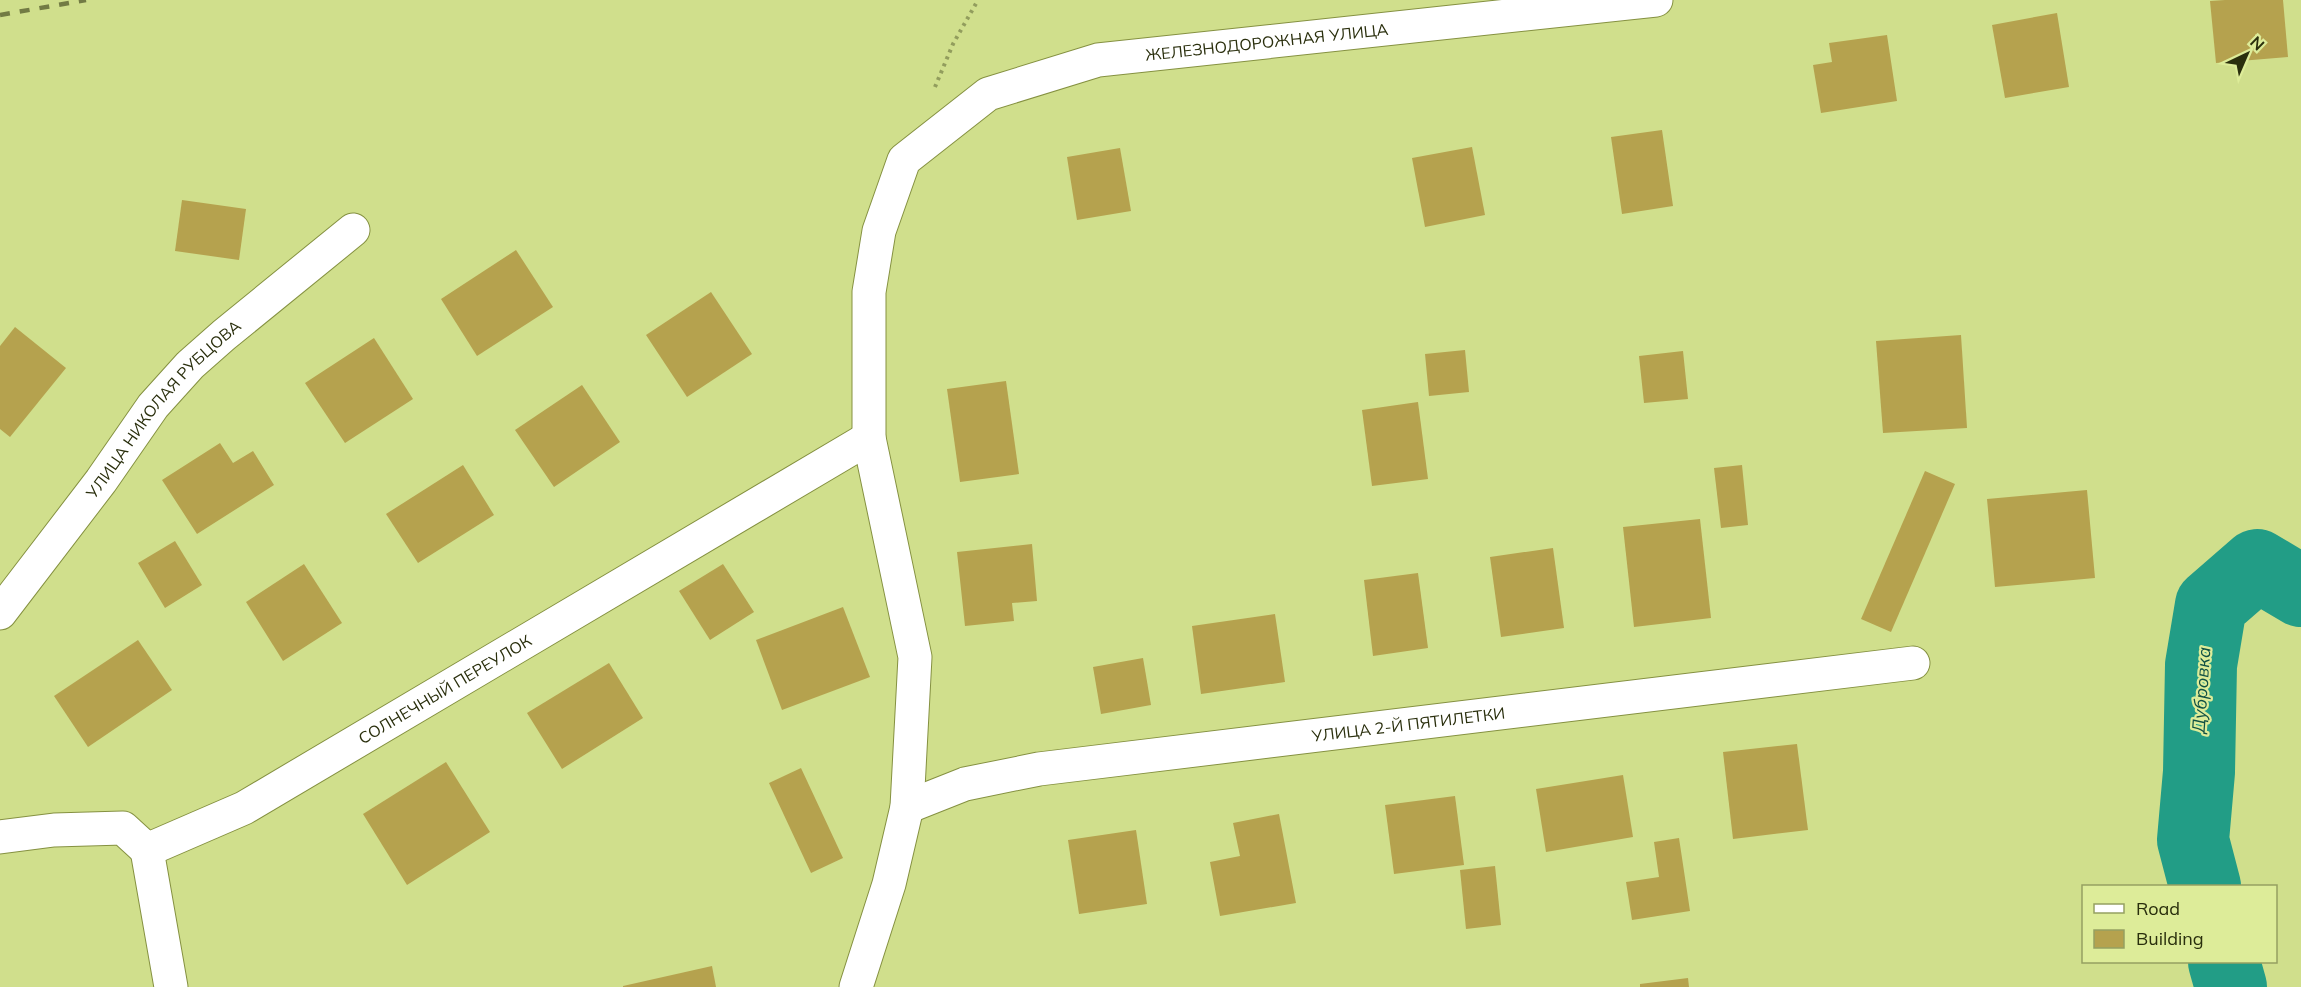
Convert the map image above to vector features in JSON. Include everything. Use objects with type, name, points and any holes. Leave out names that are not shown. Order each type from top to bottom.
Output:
[{"type":"street","name":"ЖЕЛЕЗНОДОРОЖНАЯ УЛИЦА","points":[[869,438],[869,292],[879,231],[904,160],[988,94],[1098,60],[1656,0]]},
{"type":"street","name":"УЛИЦА НИКОЛАЯ РУБЦОВА","points":[[0,613],[101,481],[153,406],[183,373],[224,335],[353,230]]},
{"type":"street","points":[[856,987],[889,884],[908,807],[915,657],[869,438]]},
{"type":"street","name":"СОЛНЕЧНЫЙ ПЕРЕУЛОК","points":[[147,850],[244,808],[869,438]]},
{"type":"street","name":"УЛИЦА 2-Й ПЯТИЛЕТКИ","points":[[908,807],[965,784],[1039,769],[1913,663]]},
{"type":"street","points":[[0,837],[54,830],[123,828],[147,850],[171,987]]},
{"type":"path","points":[[931,97],[953,44],[978,0]]},
{"type":"building","points":[[2283,0],[2288,57],[2216,63],[2210,1]]},
{"type":"building","points":[[2057,13],[2069,87],[2005,98],[1992,25]]},
{"type":"building","points":[[1887,35],[1897,101],[1821,113],[1813,65],[1832,62],[1829,43]]},
{"type":"building","points":[[1662,130],[1673,206],[1622,214],[1611,137]]},
{"type":"building","points":[[1472,147],[1485,215],[1425,227],[1412,158]]},
{"type":"building","points":[[1120,148],[1131,211],[1077,220],[1067,157]]},
{"type":"building","points":[[182,200],[246,209],[239,260],[175,251]]},
{"type":"building","points":[[516,250],[553,307],[477,356],[441,299]]},
{"type":"building","points":[[711,292],[752,354],[687,397],[646,335]]},
{"type":"building","points":[[15,327],[66,368],[10,437],[0,429],[0,346]]},
{"type":"building","points":[[1961,335],[1967,428],[1883,433],[1876,341]]},
{"type":"building","points":[[374,338],[413,399],[345,443],[305,383]]},
{"type":"building","points":[[1465,350],[1469,392],[1429,396],[1425,354]]},
{"type":"building","points":[[1683,351],[1688,399],[1644,403],[1639,356]]},
{"type":"building","points":[[1006,381],[1019,474],[960,482],[947,389]]},
{"type":"building","points":[[582,385],[620,442],[554,487],[515,430]]},
{"type":"building","points":[[1418,402],[1428,479],[1372,486],[1362,410]]},
{"type":"building","points":[[220,443],[233,463],[253,451],[274,485],[197,534],[162,480]]},
{"type":"building","points":[[463,465],[494,515],[418,563],[386,514]]},
{"type":"building","points":[[1742,465],[1748,525],[1721,528],[1714,468]]},
{"type":"building","points":[[1925,471],[1955,484],[1891,632],[1861,619]]},
{"type":"building","points":[[2087,490],[2095,578],[1995,587],[1987,499]]},
{"type":"building","points":[[1700,519],[1711,618],[1634,627],[1623,527]]},
{"type":"building","points":[[175,541],[202,585],[165,608],[138,563]]},
{"type":"building","points":[[1032,544],[1037,601],[1012,603],[1014,621],[965,626],[957,552]]},
{"type":"building","points":[[1553,548],[1564,628],[1501,637],[1490,557]]},
{"type":"building","points":[[304,564],[342,623],[283,661],[246,602]]},
{"type":"building","points":[[723,564],[754,612],[710,640],[679,591]]},
{"type":"building","points":[[1418,573],[1428,648],[1373,656],[1364,580]]},
{"type":"building","points":[[843,607],[870,677],[782,710],[756,640]]},
{"type":"building","points":[[1275,614],[1285,682],[1201,694],[1192,626]]},
{"type":"building","points":[[138,640],[172,690],[88,747],[54,696]]},
{"type":"building","points":[[1143,658],[1151,705],[1101,714],[1093,667]]},
{"type":"building","points":[[609,663],[643,718],[562,769],[527,713]]},
{"type":"building","points":[[1797,744],[1808,830],[1733,839],[1723,752]]},
{"type":"building","points":[[446,762],[490,832],[407,885],[363,814]]},
{"type":"building","points":[[801,768],[843,858],[811,873],[769,783]]},
{"type":"building","points":[[1623,775],[1633,837],[1546,852],[1536,789]]},
{"type":"building","points":[[1455,796],[1464,865],[1394,874],[1385,805]]},
{"type":"building","points":[[1279,814],[1296,903],[1220,916],[1210,862],[1240,856],[1233,823]]},
{"type":"building","points":[[1136,830],[1147,904],[1079,914],[1068,840]]},
{"type":"building","points":[[1679,838],[1690,911],[1632,920],[1626,882],[1659,877],[1654,842]]},
{"type":"building","points":[[1495,866],[1501,925],[1466,929],[1460,870]]},
{"type":"building","points":[[712,966],[716,987],[623,987],[623,986]]},
{"type":"building","points":[[1688,978],[1689,987],[1640,987],[1640,984]]},
{"type":"waterway","name":"Дубровка","points":[[2205,885],[2193,840],[2199,772],[2201,665],[2211,605],[2257,565],[2301,591]]},
{"type":"waterway","name":"Дубровка","points":[[2224,963],[2231,987]]},
{"type":"railway","points":[[0,15],[86,0]]}]
